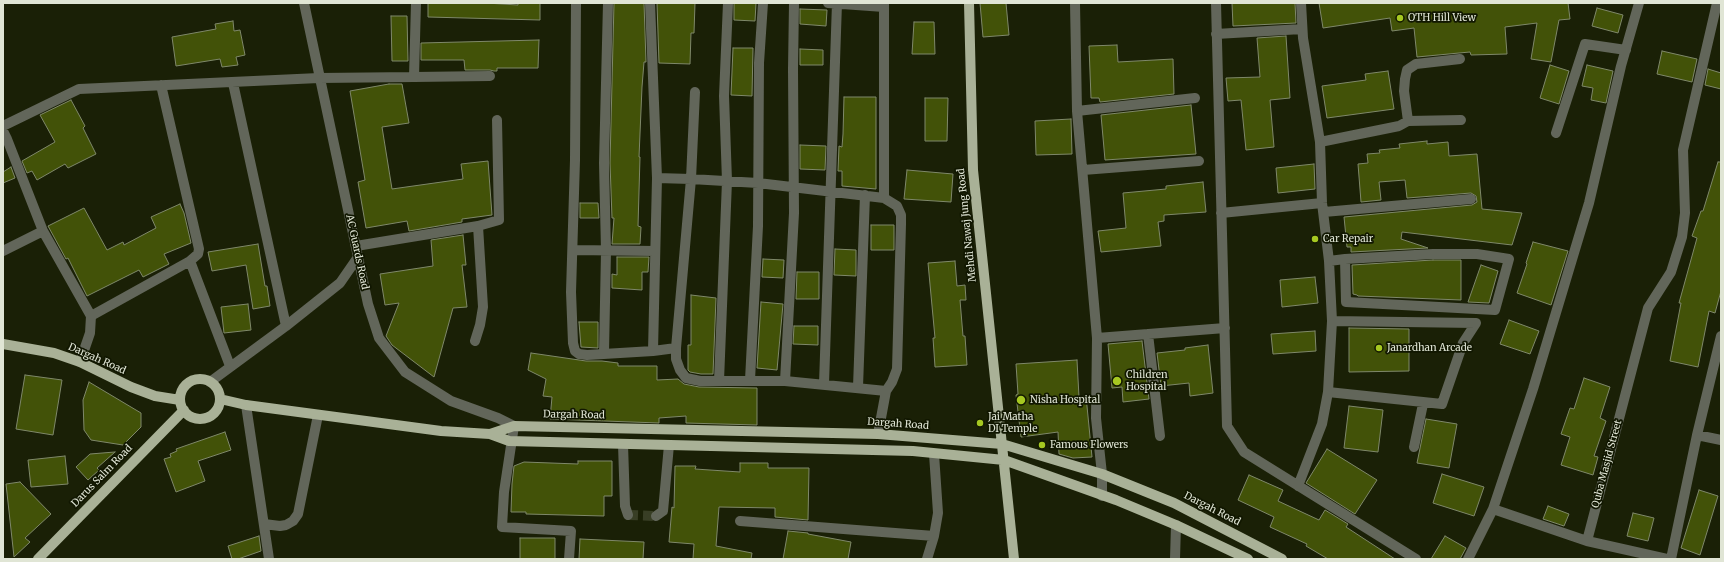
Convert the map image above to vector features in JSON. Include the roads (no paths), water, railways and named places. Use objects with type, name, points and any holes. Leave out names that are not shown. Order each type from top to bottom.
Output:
[{"type":"main road","name":"Mehdi Nawaj Jung Road","points":[[968,3],[973,170],[1014,559]]},
{"type":"main road","name":"Dargah Road","points":[[3,344],[54,353],[80,362],[137,389],[182,405]]},
{"type":"main road","points":[[198,379],[210,382],[217,389],[220,399],[215,410],[206,417],[194,417],[182,405],[181,394],[187,384],[198,379]]},
{"type":"main road","name":"Dargah Road","points":[[220,399],[246,405],[441,432],[490,434],[512,441],[913,451],[1004,460],[1176,525],[1248,559]]},
{"type":"main road","name":"Darus Salm Road","points":[[38,559],[182,405]]},
{"type":"main road","name":"Dargah Road","points":[[490,434],[514,426],[878,434],[1002,444],[1102,474],[1174,503],[1282,559]]},
{"type":"street","name":"AC Guards Road","points":[[304,3],[368,304],[379,338],[404,372],[450,401],[498,418],[514,426]]},
{"type":"street","points":[[414,76],[416,3]]},
{"type":"street","points":[[576,3],[574,250],[571,292],[573,343],[575,351],[579,354],[587,355],[654,351],[676,348]]},
{"type":"street","points":[[604,353],[606,251],[604,163],[608,3]]},
{"type":"street","points":[[650,3],[657,178],[654,351]]},
{"type":"street","points":[[720,381],[727,181],[724,96],[728,3]]},
{"type":"street","points":[[750,380],[758,226],[759,63],[763,3]]},
{"type":"street","points":[[785,381],[795,188],[792,69],[794,3]]},
{"type":"street","points":[[824,384],[834,3],[884,5],[884,198]]},
{"type":"street","points":[[1075,3],[1077,111],[1097,338],[1096,418],[1102,474],[1102,496]]},
{"type":"street","points":[[1216,3],[1227,426],[1244,452],[1416,559]]},
{"type":"street","points":[[1298,486],[1322,424],[1328,392],[1332,320],[1329,261],[1323,207],[1320,142],[1302,29],[1300,3]]},
{"type":"street","points":[[1468,559],[1492,509],[1533,389],[1589,202],[1639,3]]},
{"type":"street","name":"Quba Masjid Street","points":[[1587,541],[1648,308],[1671,272],[1682,237],[1685,213],[1683,150],[1717,3]]},
{"type":"street","points":[[1216,34],[1302,29]]},
{"type":"street","points":[[1556,133],[1585,44],[1626,50]]},
{"type":"street","points":[[1408,121],[1404,91],[1405,79],[1408,70],[1416,64],[1460,59]]},
{"type":"street","points":[[3,126],[79,89],[319,78],[490,76]]},
{"type":"street","points":[[233,83],[286,326]]},
{"type":"street","points":[[91,316],[190,261],[198,254],[199,249],[161,86]]},
{"type":"street","points":[[695,92],[691,179],[676,348],[678,364],[686,378],[720,381],[785,381],[886,391]]},
{"type":"street","points":[[1077,111],[1195,98]]},
{"type":"street","points":[[356,246],[478,226],[499,220],[497,120]]},
{"type":"street","points":[[1320,142],[1399,126],[1408,121],[1461,120]]},
{"type":"street","points":[[4,137],[43,231],[91,316],[90,333],[80,362]]},
{"type":"street","points":[[1083,170],[1199,161]]},
{"type":"street","points":[[657,178],[727,181],[865,195],[884,198],[897,206],[901,215],[897,369],[892,382],[886,391],[878,434]]},
{"type":"street","points":[[858,388],[865,195]]},
{"type":"street","points":[[1221,213],[1471,199]]},
{"type":"street","points":[[475,341],[483,308],[478,226]]},
{"type":"street","points":[[3,251],[43,231]]},
{"type":"street","points":[[574,250],[655,251]]},
{"type":"street","points":[[1329,261],[1345,259],[1440,254],[1477,254],[1509,259],[1495,310],[1346,302],[1345,259]]},
{"type":"street","points":[[210,382],[286,326],[340,283],[358,257]]},
{"type":"street","points":[[190,261],[230,366]]},
{"type":"street","points":[[1328,392],[1423,404],[1442,404],[1463,344],[1476,323],[1332,320]]},
{"type":"street","points":[[1097,338],[1225,328]]},
{"type":"street","points":[[1148,334],[1160,436]]},
{"type":"street","points":[[1671,559],[1697,435],[1721,336]]},
{"type":"street","points":[[1414,447],[1423,404]]},
{"type":"street","points":[[246,405],[269,559]]},
{"type":"street","points":[[264,524],[280,526],[286,525],[293,521],[298,514],[318,415]]},
{"type":"street","points":[[514,426],[504,492],[502,527],[571,531],[570,559]]},
{"type":"street","points":[[1697,435],[1721,440]]},
{"type":"street","points":[[623,444],[625,506],[628,515]]},
{"type":"street","points":[[656,516],[663,511],[669,445]]},
{"type":"street","points":[[927,559],[934,536],[938,513],[934,454]]},
{"type":"street","points":[[1492,509],[1587,541],[1667,559]]},
{"type":"street","points":[[740,521],[934,536]]},
{"type":"street","points":[[1175,559],[1176,525]]},
{"type":"tunnel","points":[[628,515],[656,516]]},
{"type":"place","name":"OTH Hill View","points":[[1400,18]]},
{"type":"place","name":"Car Repair","points":[[1315,239]]},
{"type":"place","name":"Janardhan Arcade","points":[[1379,348]]},
{"type":"place","name":"Children Hospital","points":[[1117,381]]},
{"type":"place","name":"Nisha Hospital","points":[[1021,400]]},
{"type":"place","name":"Jai Matha DI Temple","points":[[980,423]]},
{"type":"place","name":"Famous Flowers","points":[[1042,445]]}]
